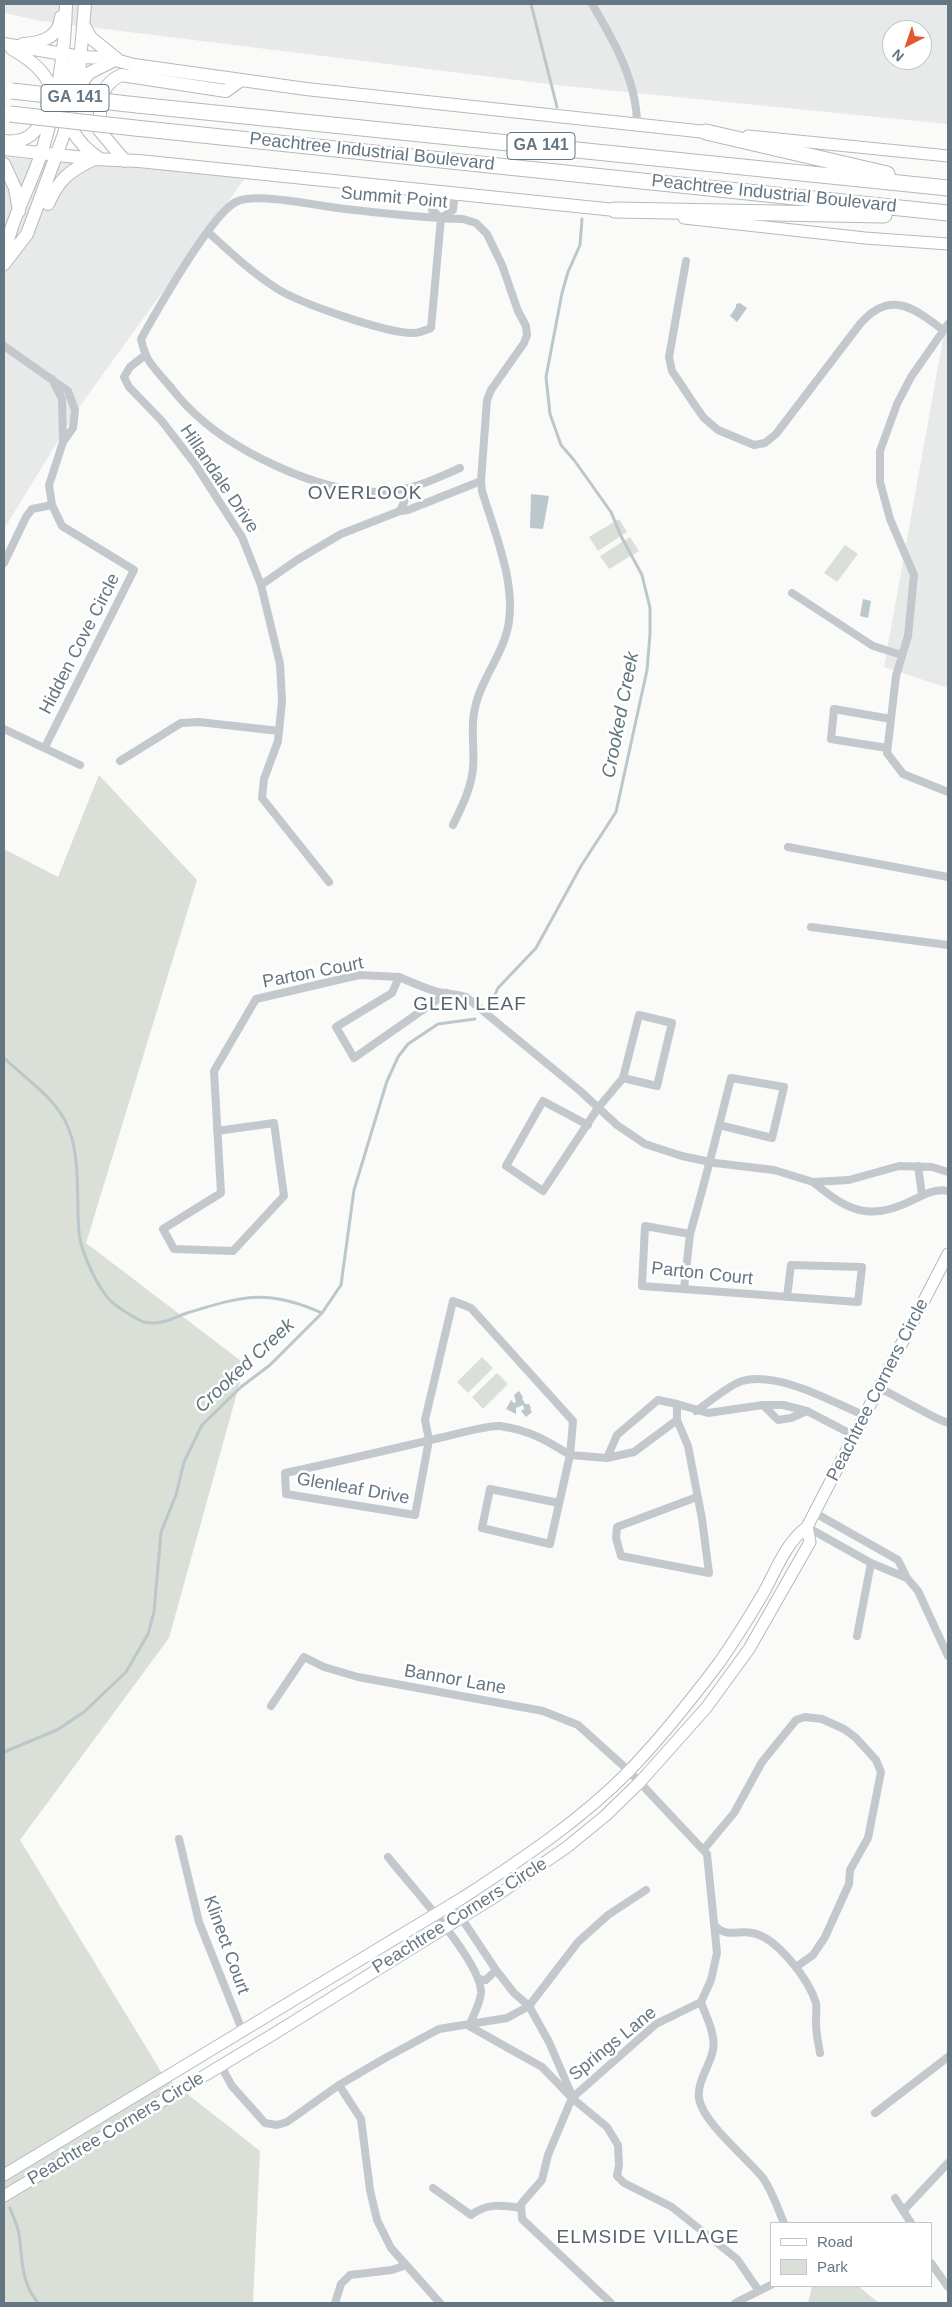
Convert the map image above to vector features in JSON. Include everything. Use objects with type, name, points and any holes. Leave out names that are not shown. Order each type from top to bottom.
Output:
[{"type":"highway","name":"Peachtree Industrial Boulevard","points":[[8,90],[137,105],[946,188]]},
{"type":"highway","name":"Peachtree Industrial Boulevard","points":[[7,114],[948,214]]},
{"type":"highway","points":[[706,132],[946,188]]},
{"type":"highway","points":[[615,210],[948,214]]},
{"type":"main road","points":[[5,45],[35,43],[51,37],[60,26],[62,4]]},
{"type":"main road","points":[[4,263],[5,249],[19,212],[50,154],[58,104],[66,4]]},
{"type":"main road","points":[[76,91],[85,27],[85,4]]},
{"type":"main road","points":[[85,27],[92,38],[118,62]]},
{"type":"main road","points":[[5,45],[80,57],[108,58],[118,62],[241,80],[706,132]]},
{"type":"main road","points":[[4,263],[18,256],[32,240],[61,180],[78,167],[97,159],[83,146],[58,104],[45,77],[30,61],[5,45]]},
{"type":"main road","points":[[4,263],[27,234],[53,168],[50,154],[51,134],[58,104],[80,57]]},
{"type":"main road","points":[[4,141],[16,142],[34,133],[58,104],[76,91],[89,73],[118,62]]},
{"type":"main road","points":[[125,160],[99,130],[102,98],[106,85],[112,79],[121,75],[226,91],[241,80]]},
{"type":"main road","points":[[50,154],[58,104]]},
{"type":"main road","name":"Peachtree Industrial Boulevard","points":[[4,149],[455,192],[615,210]]},
{"type":"main road","points":[[4,164],[15,188],[19,212]]},
{"type":"street","points":[[592,4],[627,72],[637,106],[637,125]]},
{"type":"street","points":[[706,132],[948,156]]},
{"type":"street","points":[[433,190],[432,210],[441,218]]},
{"type":"street","points":[[441,218],[453,210],[455,192]]},
{"type":"street","name":"Summit Point","points":[[144,356],[141,339],[163,300],[208,232],[228,207],[245,198],[463,219],[476,223],[487,234],[502,265],[518,311],[526,326],[527,335],[491,390],[487,400],[481,481],[482,491],[506,566],[511,598],[506,637],[485,679],[474,708],[472,735],[473,767],[469,791],[453,825]]},
{"type":"street","name":"Peachtree Industrial Boulevard","points":[[615,210],[865,238],[948,244]]},
{"type":"street","points":[[208,232],[253,272],[278,289],[317,307],[353,319],[414,333],[431,328],[441,218]]},
{"type":"street","points":[[686,261],[669,357],[670,365],[694,404],[710,425],[726,434],[754,445],[765,443],[776,434],[860,324],[874,311],[888,305],[901,304],[947,328],[911,377],[897,404],[880,451],[880,482],[890,519],[914,575],[908,636],[896,676],[887,753],[903,774],[948,792]]},
{"type":"street","name":"Hidden Cove Circle","points":[[4,346],[68,391],[75,410],[73,428],[63,442],[49,486],[52,505],[62,526],[134,570],[45,747]]},
{"type":"street","points":[[144,356],[188,407],[223,435],[294,474],[340,489],[378,492],[410,489],[460,468]]},
{"type":"street","name":"Hillandale Drive","points":[[144,356],[130,367],[124,377],[129,387],[161,420],[195,464],[242,537],[261,585],[280,664],[282,701],[278,741],[264,779],[262,798],[329,882]]},
{"type":"street","name":"Hidden Cove Circle","points":[[52,379],[62,399],[63,442]]},
{"type":"street","points":[[261,585],[297,560],[341,534],[481,481]]},
{"type":"street","points":[[400,511],[403,500],[410,489]]},
{"type":"street","points":[[4,562],[26,517],[32,509],[52,505]]},
{"type":"street","points":[[792,594],[872,646],[902,656]]},
{"type":"street","points":[[887,748],[831,739],[834,709],[891,719]]},
{"type":"street","points":[[120,761],[182,723],[199,722],[279,731]]},
{"type":"street","points":[[4,729],[80,764]]},
{"type":"street","points":[[788,847],[948,877]]},
{"type":"street","points":[[811,926],[948,945]]},
{"type":"street","name":"Parton Court","points":[[217,1131],[274,1123],[284,1196],[233,1251],[174,1249],[163,1229],[221,1193],[217,1131],[214,1071],[256,998],[360,976],[399,977],[438,992],[466,997],[617,1126],[646,1144],[682,1156],[711,1162],[774,1170],[813,1182],[849,1180],[899,1166],[932,1167],[948,1172]]},
{"type":"street","points":[[399,977],[392,993],[336,1027],[354,1058],[447,993]]},
{"type":"street","points":[[588,1125],[543,1101],[506,1166],[543,1191],[588,1125],[598,1108],[623,1078],[639,1015],[672,1023],[657,1086],[623,1078]]},
{"type":"street","points":[[684,1289],[690,1234],[711,1162],[719,1125],[731,1078],[784,1087],[772,1138],[719,1125]]},
{"type":"street","points":[[918,1166],[922,1195]]},
{"type":"street","name":"Parton Court","points":[[813,1182],[833,1198],[855,1210],[880,1212],[902,1206],[936,1190],[948,1191]]},
{"type":"street","name":"Parton Court","points":[[690,1234],[645,1226],[642,1286],[788,1297],[858,1302],[862,1267],[791,1265],[788,1297]]},
{"type":"street","name":"Peachtree Corners Circle","points":[[4,2175],[452,1904],[525,1856],[580,1814],[629,1771],[662,1734],[719,1663],[763,1595],[797,1534],[807,1527],[863,1415],[948,1254]]},
{"type":"street","name":"Glenleaf Drive","points":[[559,1503],[490,1488],[482,1528],[550,1544],[570,1455],[573,1421],[470,1308],[453,1301],[425,1420],[429,1440],[415,1515],[286,1494],[286,1473],[429,1440],[498,1426],[539,1436],[570,1455],[607,1458],[634,1452],[677,1420]]},
{"type":"street","points":[[696,1411],[741,1381],[764,1379],[804,1390],[863,1415]]},
{"type":"street","points":[[878,1387],[948,1423]]},
{"type":"street","points":[[607,1458],[617,1435],[658,1400],[708,1413],[783,1404],[807,1411],[853,1435]]},
{"type":"street","points":[[677,1404],[677,1420],[688,1446],[702,1519],[709,1573],[621,1556],[616,1538],[617,1527],[697,1497]]},
{"type":"street","points":[[763,1405],[778,1420],[791,1418],[807,1411]]},
{"type":"street","points":[[815,1513],[898,1560],[907,1578],[918,1591],[948,1656]]},
{"type":"street","points":[[807,1527],[871,1563],[907,1578]]},
{"type":"street","name":"Peachtree Corners Circle","points":[[4,2196],[221,2066],[534,1871],[605,1816],[640,1782],[706,1708],[749,1649],[810,1542],[807,1527]]},
{"type":"street","points":[[857,1636],[871,1563]]},
{"type":"street","name":"Bannor Lane","points":[[271,1706],[304,1657],[324,1667],[358,1678],[543,1710],[578,1725],[640,1782]]},
{"type":"street","points":[[704,1849],[734,1813],[762,1762],[796,1720],[805,1717],[822,1719],[844,1729],[855,1737],[876,1760],[881,1772],[868,1838],[850,1870],[849,1884],[825,1937],[813,1955],[796,1967]]},
{"type":"street","points":[[640,1782],[707,1854],[717,1953],[716,1964],[701,2002],[710,2026],[713,2051],[703,2076],[699,2098],[712,2124],[764,2179],[784,2222]]},
{"type":"street","name":"Klinect Court","points":[[179,1839],[199,1922],[242,2030]]},
{"type":"street","points":[[388,1857],[446,1926],[478,1979],[481,1992],[469,2026]]},
{"type":"street","points":[[221,2066],[232,2086],[265,2123],[277,2125],[287,2122],[339,2085],[439,2029],[469,2026],[506,2018],[530,2006],[578,1942],[608,1915],[646,1890]]},
{"type":"street","name":"Springs Lane","points":[[452,1904],[496,1970],[514,1992],[530,2006],[549,2042],[572,2098]]},
{"type":"street","points":[[715,1926],[726,1933],[752,1933],[757,1935],[772,1944],[796,1967],[806,1980],[816,2004],[816,2024],[820,2053]]},
{"type":"street","points":[[478,1979],[486,1980],[496,1970]]},
{"type":"street","name":"Springs Lane","points":[[521,2208],[521,2204],[542,2180],[548,2155],[572,2098],[656,2024],[701,2002]]},
{"type":"street","name":"Springs Lane","points":[[469,2026],[542,2067],[572,2098],[607,2127],[618,2145],[619,2165],[617,2176],[624,2183],[672,2207],[737,2259],[759,2291]]},
{"type":"street","points":[[875,2112],[948,2057]]},
{"type":"street","points":[[339,2085],[361,2119],[370,2190],[377,2220],[392,2248],[440,2303]]},
{"type":"street","points":[[903,2211],[948,2163]]},
{"type":"street","points":[[433,2188],[471,2215],[478,2209],[492,2205],[521,2208],[522,2219],[612,2303]]},
{"type":"street","points":[[895,2198],[910,2222]]},
{"type":"street","points":[[932,2264],[948,2287]]},
{"type":"street","points":[[335,2303],[341,2284],[350,2275],[392,2270],[406,2265]]},
{"type":"street","points":[[735,2303],[770,2286]]},
{"type":"shaded area","points":[[4,4],[948,4],[948,124],[556,85],[41,21],[4,13]]},
{"type":"shaded area","points":[[4,157],[69,163],[128,162],[248,174],[77,410],[4,529]]},
{"type":"shaded area","points":[[740,303],[747,308],[737,322],[730,316],[736,304]]},
{"type":"shaded area","points":[[948,311],[948,688],[884,667]]},
{"type":"shaded area","points":[[531,494],[549,496],[543,529],[530,528]]},
{"type":"shaded area","points":[[863,599],[871,601],[868,618],[860,616]]},
{"type":"shaded area","points":[[519,1391],[525,1404],[529,1404],[531,1408],[532,1412],[526,1417],[521,1411],[524,1409],[523,1405],[516,1408],[516,1414],[506,1409],[511,1400],[514,1403],[516,1402],[514,1395]]},
{"type":"green space","points":[[619,519],[627,532],[598,551],[589,537]]},
{"type":"green space","points":[[630,537],[639,551],[609,569],[600,556]]},
{"type":"green space","points":[[845,545],[858,554],[837,582],[824,573]]},
{"type":"green space","points":[[99,775],[197,880],[86,1243],[245,1364],[169,1638],[20,1840],[163,2075],[260,2151],[253,2303],[4,2303],[4,849],[58,877]]},
{"type":"green space","points":[[482,1357],[493,1368],[468,1393],[457,1382]]},
{"type":"green space","points":[[497,1373],[508,1384],[483,1409],[472,1397]]},
{"type":"green space","points":[[812,2287],[859,2287],[879,2303],[808,2303]]},
{"type":"waterway","name":"Crooked Creek","points":[[531,4],[557,107]]},
{"type":"waterway","name":"Crooked Creek","points":[[493,999],[498,988],[536,948],[581,866],[616,812],[647,670],[650,608],[642,575],[621,536],[611,512],[561,445],[550,414],[546,377],[562,293],[568,272],[580,245],[582,219]]},
{"type":"waterway","name":"Crooked Creek","points":[[4,1752],[57,1730],[84,1712],[126,1672],[148,1634],[154,1612],[161,1532],[176,1495],[184,1462],[202,1425],[241,1387],[270,1365],[322,1313],[341,1285],[354,1190],[387,1081],[398,1057],[408,1044],[438,1024],[475,1019]]},
{"type":"waterway","points":[[4,1058],[48,1098],[63,1117],[68,1127],[75,1152],[81,1244],[95,1278],[104,1293],[114,1304],[139,1320],[150,1323],[166,1321],[224,1302],[255,1297],[286,1300],[322,1313]]},
{"type":"waterway","name":"Crooked Creek","points":[[10,2208],[17,2225],[25,2278],[32,2295],[38,2303]]},
{"type":"district","name":"OVERLOOK","points":[[365,494]]},
{"type":"district","name":"GLEN LEAF","points":[[470,1005]]},
{"type":"district","name":"ELMSIDE VILLAGE","points":[[648,2238]]}]
